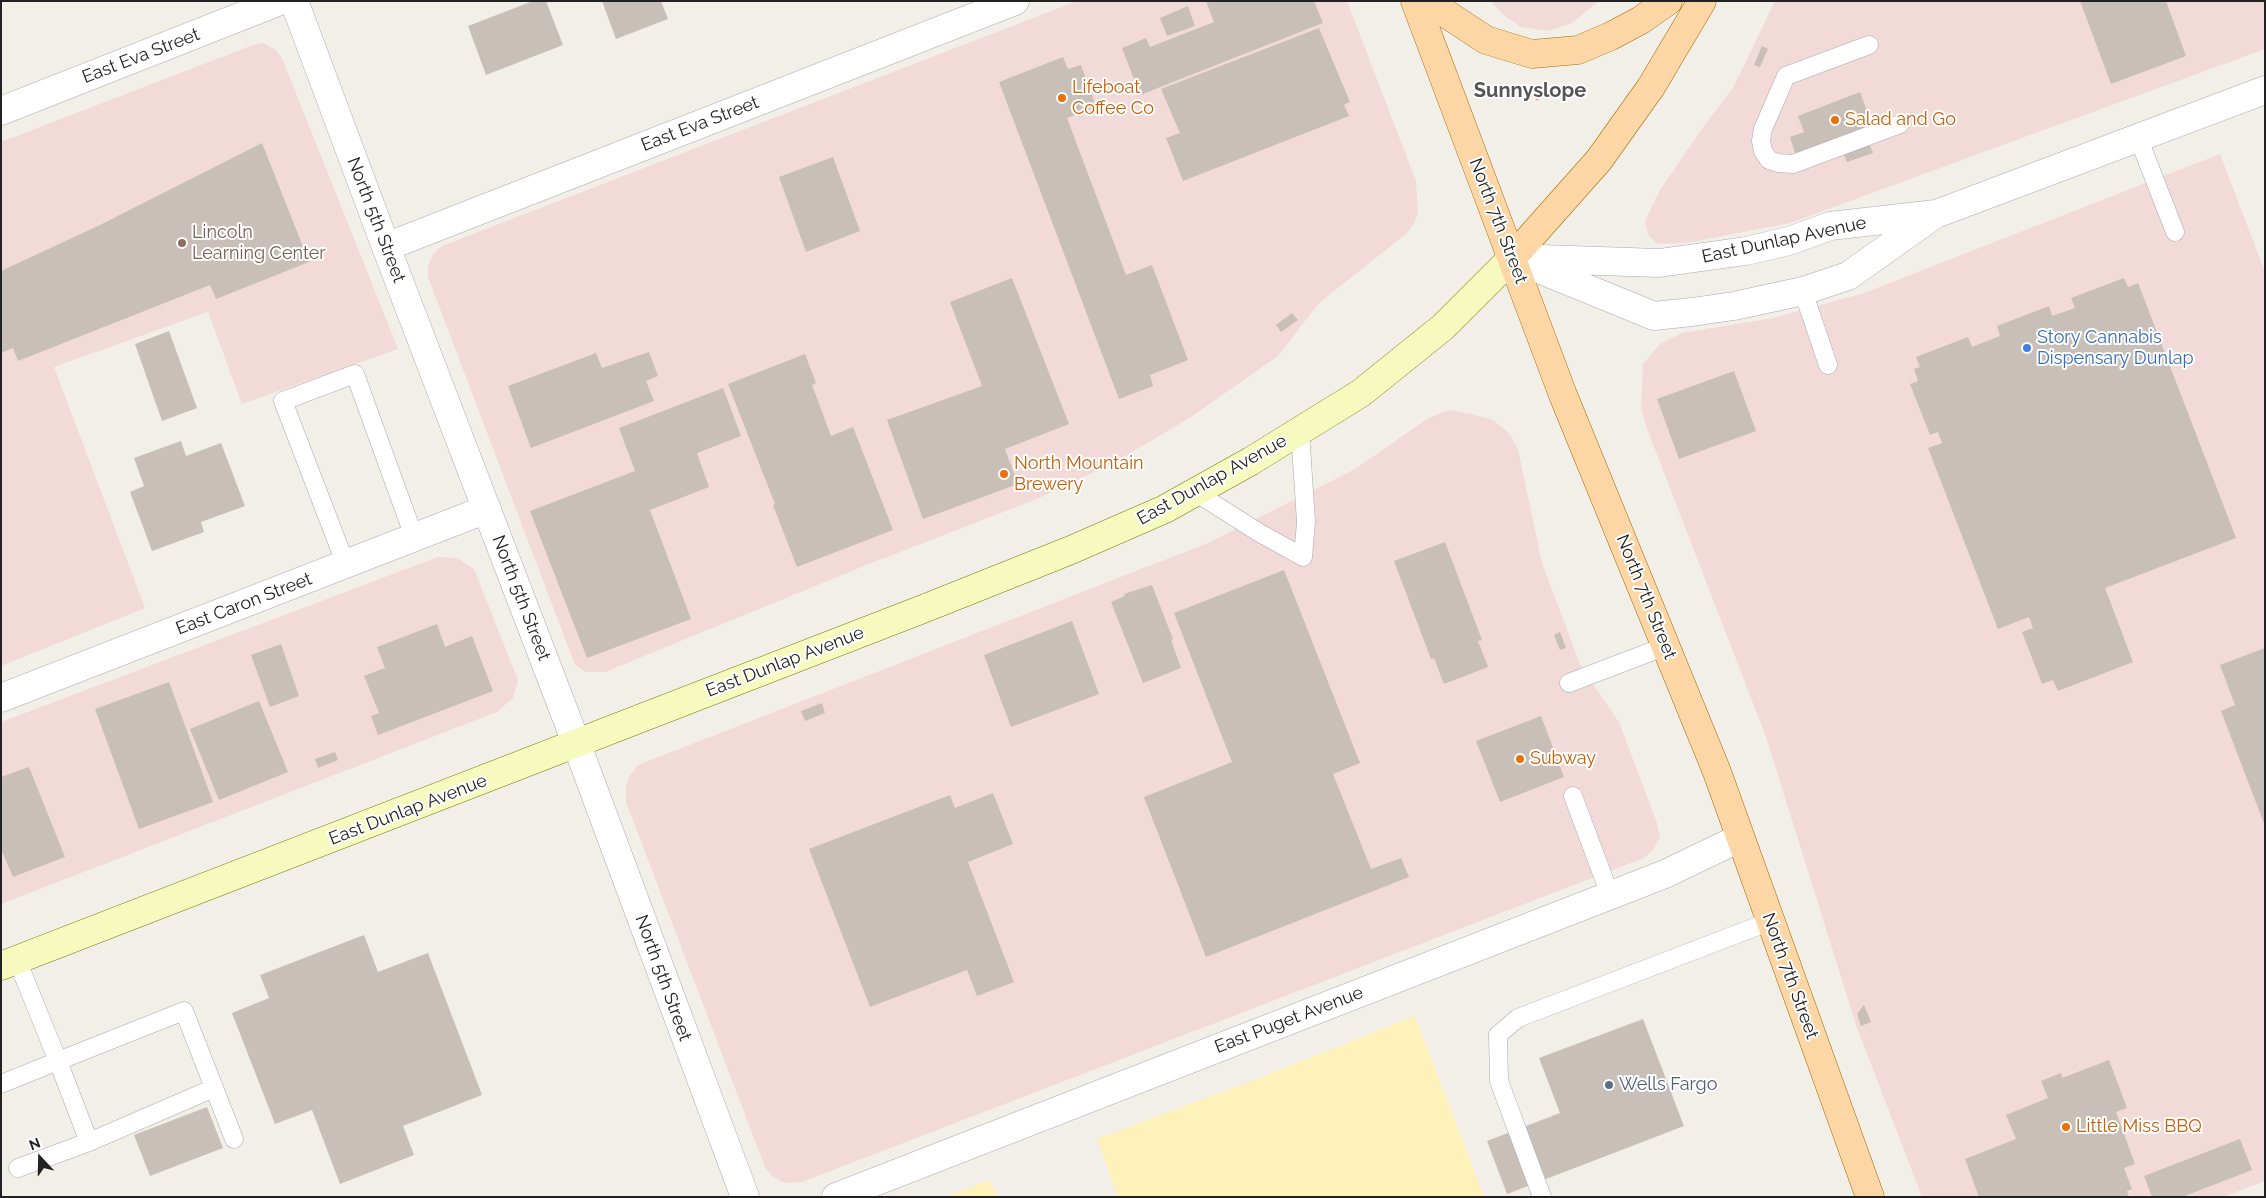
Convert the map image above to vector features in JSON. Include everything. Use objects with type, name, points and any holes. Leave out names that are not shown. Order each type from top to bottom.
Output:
[{"type":"main road","name":"North 7th Street","points":[[1415,1],[1563,395],[1714,767],[1870,1197]]},
{"type":"main road","points":[[1434,1],[1444,13],[1486,40],[1532,54],[1578,50],[1611,36],[1641,20],[1668,1]]},
{"type":"main road","points":[[1512,258],[1599,160],[1651,87],[1702,1]]},
{"type":"main road","name":"East Dunlap Avenue","points":[[9,963],[577,744],[1072,550],[1166,509],[1251,462],[1361,393],[1443,328],[1512,258]]},
{"type":"street","name":"East Eva Street","points":[[3,106],[280,1]]},
{"type":"street","name":"North 5th Street","points":[[294,1],[386,248],[577,744],[744,1197]]},
{"type":"street","name":"East Eva Street","points":[[386,248],[1015,1]]},
{"type":"street","name":"East Dunlap Avenue","points":[[1512,258],[1654,316],[1734,306],[1803,291],[1848,276],[1936,214],[2265,90]]},
{"type":"street","name":"East Dunlap Avenue","points":[[1512,258],[1659,264],[1746,251],[1789,241],[1830,226],[1936,214]]},
{"type":"street","name":"East Caron Street","points":[[1,698],[487,510]]},
{"type":"street","name":"East Puget Avenue","points":[[836,1197],[1665,874],[1740,838]]},
{"type":"lane","points":[[1869,45],[1786,76],[1763,129],[1761,141],[1763,151],[1769,160],[1778,164],[1793,164],[1900,124]]},
{"type":"lane","points":[[2138,137],[2175,232]]},
{"type":"lane","points":[[1803,291],[1828,365]]},
{"type":"lane","points":[[346,565],[283,401],[355,374],[414,538]]},
{"type":"lane","points":[[1195,492],[1258,532],[1303,557],[1306,522],[1300,431]]},
{"type":"lane","points":[[1569,683],[1666,646]]},
{"type":"lane","points":[[1573,796],[1610,895]]},
{"type":"lane","points":[[1542,1197],[1499,1081],[1498,1035],[1518,1018],[1771,922]]},
{"type":"lane","points":[[9,963],[58,1061],[89,1142]]},
{"type":"lane","points":[[1,1084],[184,1011],[234,1139]]},
{"type":"lane","points":[[18,1168],[89,1142],[214,1088]]},
{"type":"path","points":[[1514,96],[1528,92],[1539,100]]},
{"type":"shaded area","points":[[1077,1],[1347,1],[1416,181],[1418,212],[1414,224],[1406,234],[1319,303],[1278,356],[1191,417],[1112,464],[1037,499],[869,564],[605,672],[586,672],[575,665],[428,277],[428,266],[433,254],[442,246]]},
{"type":"shaded area","points":[[1490,1],[1599,1],[1572,23],[1549,31],[1521,27],[1506,17]]},
{"type":"shaded area","points":[[1775,1],[2265,1],[2265,49],[1790,223],[1686,243],[1658,244],[1648,235],[1645,221],[1660,190],[1701,130],[1733,88]]},
{"type":"shaded area","points":[[263,43],[276,50],[282,58],[398,349],[242,404],[208,312],[54,367],[145,608],[1,666],[1,142],[253,45]]},
{"type":"shaded area","points":[[2220,154],[2265,272],[2265,1181],[2223,1197],[1922,1197],[1856,1025],[1766,737],[1646,426],[1641,408],[1643,364],[1661,343],[1682,333],[1773,318],[1864,293]]},
{"type":"shaded area","points":[[1448,410],[1493,420],[1509,433],[1518,449],[1542,563],[1581,667],[1619,722],[1657,823],[1660,837],[1653,850],[1644,858],[802,1182],[785,1183],[773,1177],[765,1167],[626,802],[626,786],[629,777],[638,765],[1208,543],[1355,469],[1427,419]]},
{"type":"shaded area","points":[[438,557],[457,558],[474,569],[518,680],[513,698],[497,712],[1,904],[1,722]]},
{"type":"sand","points":[[1415,1016],[1484,1197],[1118,1197],[1097,1139],[1262,1077]]},
{"type":"sand","points":[[990,1180],[997,1197],[946,1197]]},
{"type":"building","points":[[533,1],[546,1],[563,45],[486,75],[468,26]]},
{"type":"building","points":[[602,1],[661,1],[668,19],[616,39]]},
{"type":"building","points":[[1206,1],[1314,1],[1323,23],[1140,95],[1122,48],[1146,38],[1150,47],[1214,22]]},
{"type":"building","points":[[2080,1],[2166,1],[2186,56],[2111,84]]},
{"type":"building","points":[[1188,6],[1195,26],[1167,36],[1160,18]]},
{"type":"building","points":[[1319,28],[1350,102],[1344,105],[1349,116],[1183,181],[1166,138],[1180,133],[1161,89]]},
{"type":"building","points":[[1762,46],[1768,49],[1760,67],[1754,65]]},
{"type":"building","points":[[1063,57],[1068,69],[1081,65],[1096,107],[1067,118],[1126,275],[1152,265],[1188,360],[1150,375],[1153,386],[1119,399],[999,82]]},
{"type":"building","name":"Salad and Go","points":[[1860,92],[1872,125],[1863,128],[1873,153],[1847,162],[1837,138],[1795,153],[1790,137],[1804,132],[1798,116]]},
{"type":"building","name":"Lincoln Learning Center","points":[[262,143],[309,262],[216,299],[210,285],[18,361],[13,348],[1,353],[1,271],[100,225]]},
{"type":"building","points":[[833,157],[860,231],[806,252],[779,177]]},
{"type":"building","points":[[1012,278],[1069,424],[1005,449],[1018,484],[923,519],[887,420],[982,386],[950,302]]},
{"type":"building","points":[[2124,278],[2128,287],[2138,283],[2236,538],[2105,588],[2133,662],[2058,691],[2053,680],[2042,684],[2022,632],[2033,628],[2029,617],[1998,629],[1928,448],[1942,443],[1938,432],[1930,435],[1910,384],[1918,381],[1914,369],[1920,367],[1916,357],[1968,337],[1972,347],[2000,336],[1997,326],[2049,306],[2052,316],[2075,308],[2071,298]]},
{"type":"building","points":[[1292,313],[1298,320],[1281,332],[1276,325]]},
{"type":"building","points":[[169,331],[197,408],[162,421],[135,344]]},
{"type":"building","points":[[649,352],[658,376],[646,381],[654,401],[531,448],[508,386],[596,353],[602,368]]},
{"type":"building","points":[[805,354],[816,383],[812,385],[831,436],[853,427],[893,530],[797,567],[773,505],[775,504],[728,384]]},
{"type":"building","points":[[1734,371],[1756,431],[1679,459],[1657,399]]},
{"type":"building","points":[[723,388],[741,436],[697,453],[709,487],[650,510],[691,619],[587,658],[530,511],[635,471],[619,428]]},
{"type":"building","points":[[181,441],[186,456],[221,443],[245,506],[201,522],[204,532],[152,551],[130,492],[144,486],[134,458]]},
{"type":"building","points":[[1445,542],[1482,640],[1478,641],[1488,667],[1444,684],[1434,658],[1431,659],[1394,561]]},
{"type":"building","points":[[1284,570],[1360,763],[1333,774],[1371,869],[1401,858],[1409,877],[1206,957],[1144,797],[1232,762],[1174,613]]},
{"type":"building","points":[[1152,585],[1173,639],[1171,640],[1181,668],[1143,683],[1111,602],[1125,596],[1124,594]]},
{"type":"building","points":[[1072,621],[1099,694],[1011,727],[984,655]]},
{"type":"building","points":[[437,624],[445,647],[472,636],[493,691],[378,735],[371,716],[379,713],[364,676],[385,668],[377,647]]},
{"type":"building","points":[[1560,632],[1566,648],[1560,650],[1554,635]]},
{"type":"building","points":[[281,644],[299,696],[270,707],[251,655]]},
{"type":"building","points":[[2265,648],[2265,826],[2221,711],[2235,705],[2220,665]]},
{"type":"building","points":[[169,682],[213,802],[139,829],[95,709]]},
{"type":"building","points":[[259,701],[288,772],[219,800],[190,729]]},
{"type":"building","points":[[822,703],[825,713],[805,721],[801,711]]},
{"type":"building","name":"Subway","points":[[1541,716],[1564,777],[1500,802],[1476,741]]},
{"type":"building","points":[[335,752],[338,760],[318,768],[315,759]]},
{"type":"building","points":[[29,767],[65,857],[13,877],[1,849],[1,777]]},
{"type":"building","points":[[993,793],[1013,844],[968,862],[1014,982],[977,996],[967,970],[870,1007],[809,849],[950,795],[955,808]]},
{"type":"building","points":[[364,935],[378,972],[428,953],[482,1095],[403,1126],[414,1155],[340,1184],[312,1110],[275,1124],[232,1013],[269,998],[260,975]]},
{"type":"building","points":[[1864,1005],[1871,1022],[1861,1026],[1857,1014]]},
{"type":"building","name":"Wells Fargo","points":[[1643,1019],[1684,1126],[1507,1194],[1487,1141],[1560,1113],[1539,1058]]},
{"type":"building","name":"Little Miss BBQ","points":[[2109,1060],[2127,1108],[2116,1112],[2135,1164],[2124,1168],[2132,1189],[2127,1191],[2129,1197],[1979,1197],[1965,1159],[2016,1139],[2006,1115],[2048,1098],[2041,1081],[2061,1073],[2062,1078]]},
{"type":"building","points":[[207,1107],[223,1148],[150,1176],[134,1135]]},
{"type":"building","points":[[2240,1139],[2252,1170],[2182,1197],[2152,1197],[2144,1176]]},
{"type":"place","name":"Lifeboat Coffee Co","points":[[1062,98]]},
{"type":"place","name":"Salad and Go","points":[[1835,120]]},
{"type":"place","name":"Lincoln Learning Center","points":[[182,243]]},
{"type":"place","name":"Story Cannabis Dispensary Dunlap","points":[[2027,348]]},
{"type":"place","name":"North Mountain Brewery","points":[[1004,474]]},
{"type":"place","name":"Subway","points":[[1520,759]]},
{"type":"place","name":"Wells Fargo","points":[[1609,1085]]},
{"type":"place","name":"Little Miss BBQ","points":[[2066,1127]]},
{"type":"district","name":"Sunnyslope","points":[[1530,91]]}]
